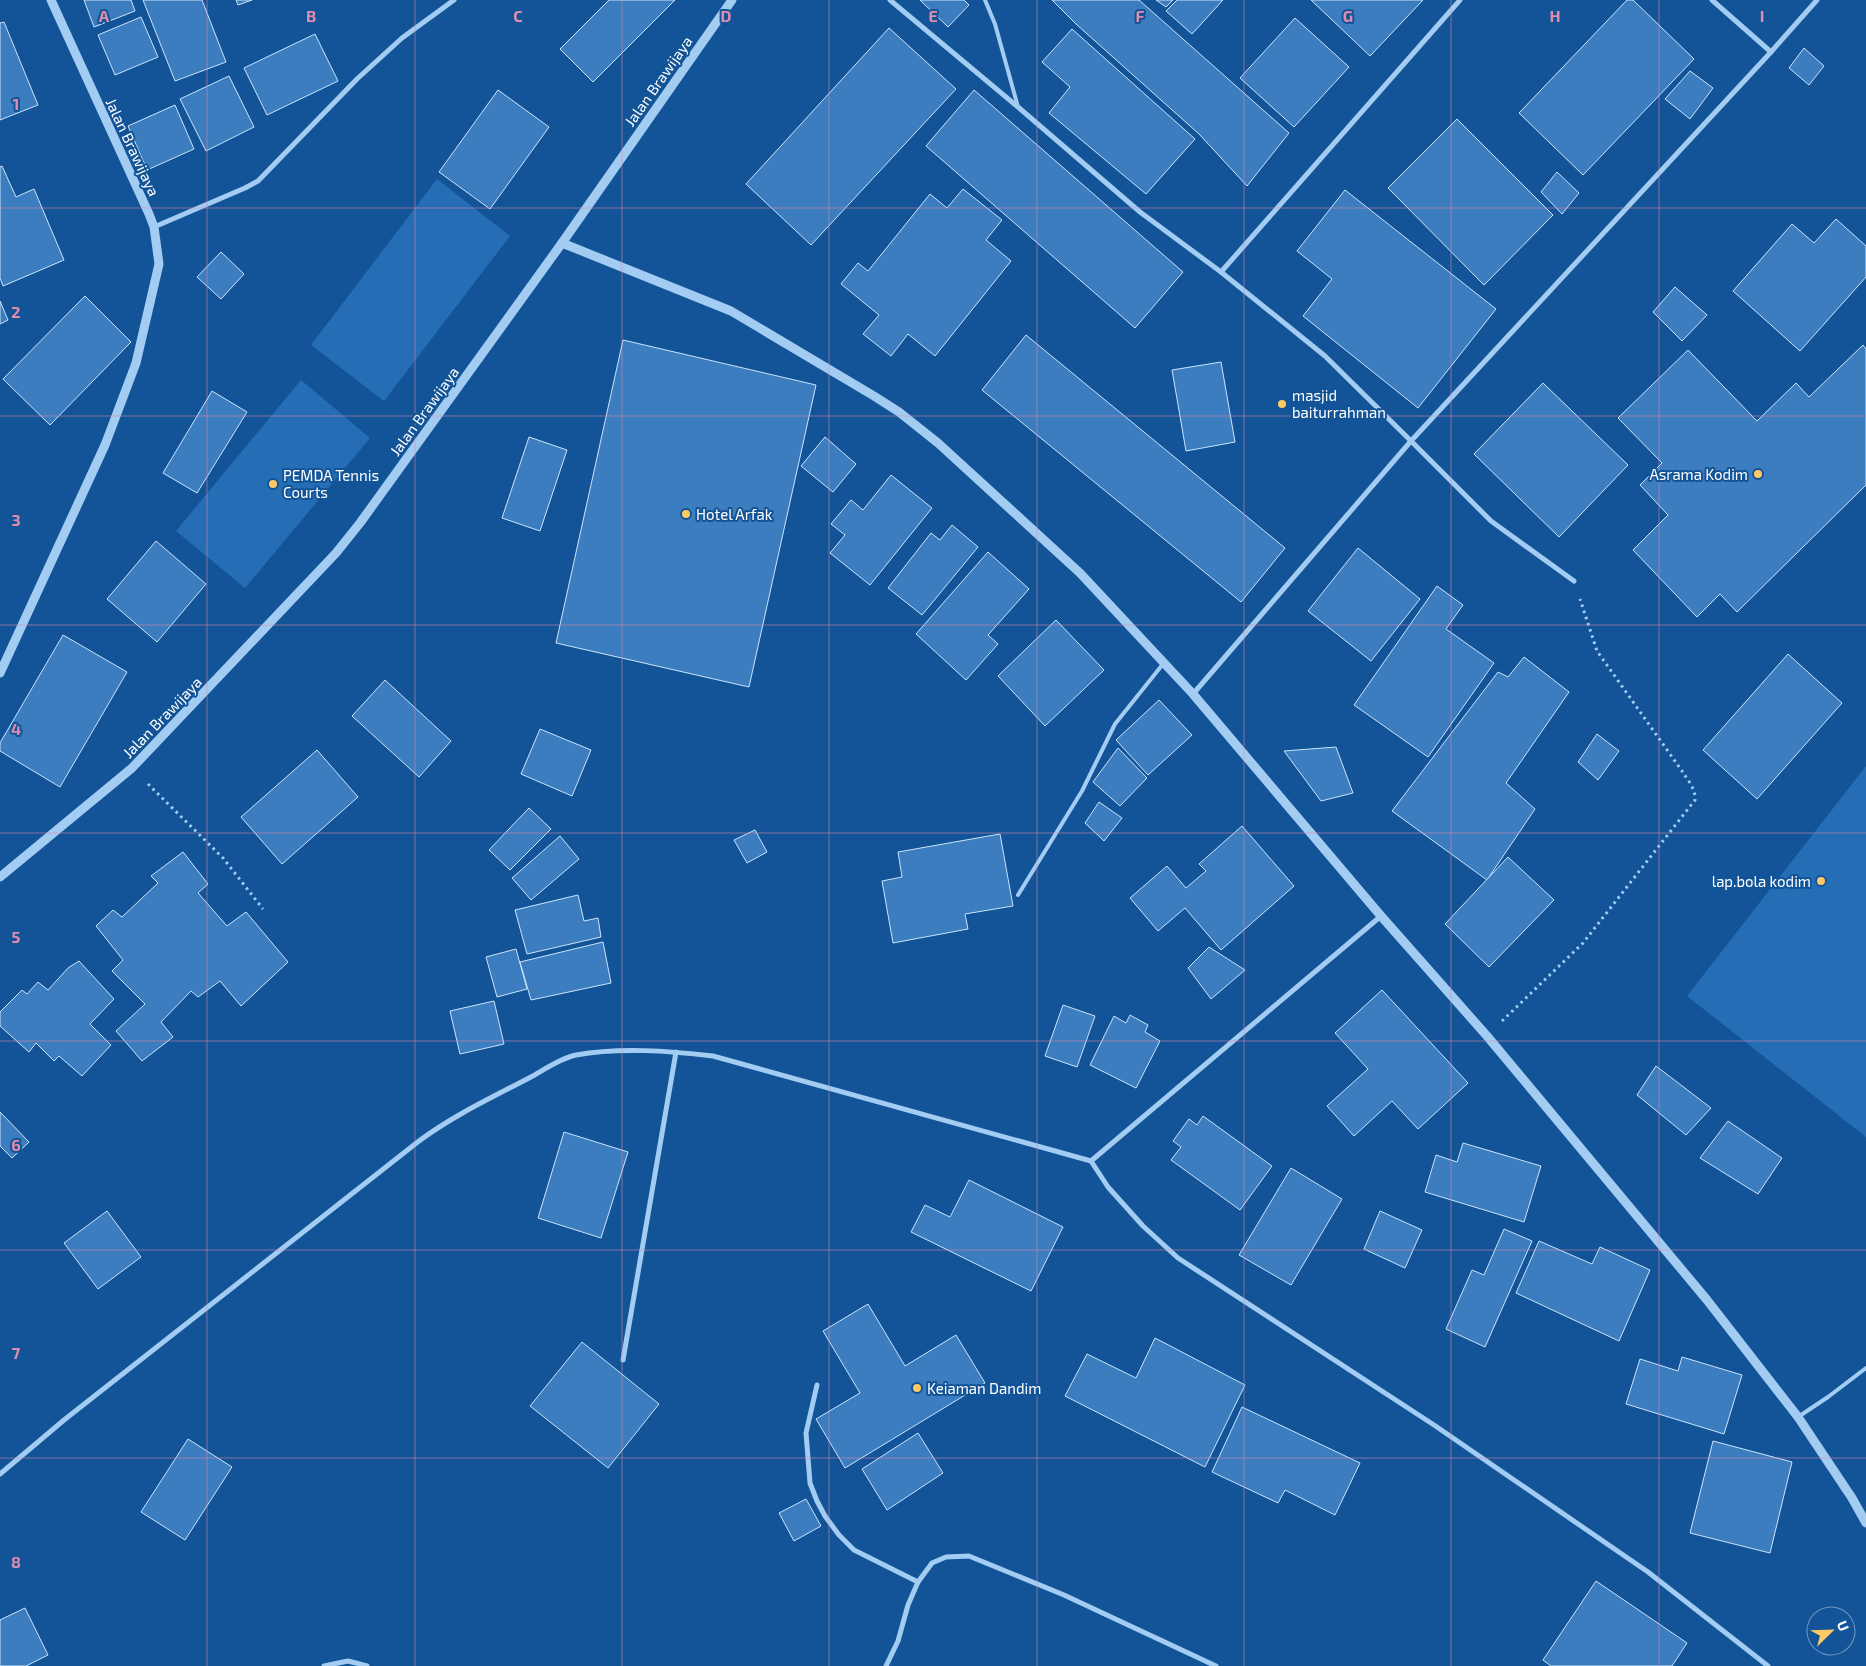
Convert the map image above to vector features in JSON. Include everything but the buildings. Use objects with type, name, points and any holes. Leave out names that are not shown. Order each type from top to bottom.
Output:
[{"type":"street","name":"Jalan Brawijaya","points":[[0,673],[105,445],[136,363],[159,264],[154,227],[50,0]]},
{"type":"street","points":[[154,227],[258,181],[357,79],[402,38],[454,0]]},
{"type":"street","name":"Jalan Brawijaya","points":[[0,877],[132,768],[336,553],[360,523],[562,242],[732,0]]},
{"type":"street","points":[[890,0],[1140,212],[1221,272],[1325,356],[1492,521],[1574,581]]},
{"type":"street","points":[[1221,272],[1460,0]]},
{"type":"street","points":[[1712,0],[1771,52]]},
{"type":"street","points":[[1193,694],[1411,441],[1817,0]]},
{"type":"street","points":[[562,242],[731,311],[899,412],[938,444],[1080,573],[1193,694],[1381,916],[1487,1036],[1707,1300],[1798,1417],[1852,1498],[1866,1523]]},
{"type":"street","points":[[1092,1161],[1381,916]]},
{"type":"street","points":[[0,1474],[64,1420],[437,1128],[458,1115],[574,1056],[596,1052],[676,1052],[713,1056],[1092,1161],[1108,1187],[1143,1226],[1178,1258],[1434,1425],[1639,1566],[1768,1666]]},
{"type":"street","points":[[623,1360],[676,1052]]},
{"type":"street","points":[[817,1385],[806,1433],[810,1483],[817,1501],[839,1535],[854,1550],[918,1582]]},
{"type":"street","points":[[886,1666],[898,1641],[908,1605],[918,1582],[932,1563],[946,1557],[969,1556],[1064,1595],[1216,1666]]},
{"type":"street","points":[[324,1666],[348,1661],[367,1666]]},
{"type":"lane","points":[[985,0],[995,24],[1018,107]]},
{"type":"lane","points":[[1018,895],[1082,792],[1115,724],[1164,662]]},
{"type":"lane","points":[[1798,1417],[1866,1368]]},
{"type":"path","points":[[1487,1036],[1583,942],[1695,800],[1693,788],[1682,771],[1597,651],[1574,581]]},
{"type":"path","points":[[132,768],[223,858],[263,909]]},
{"type":"shaded area","points":[[437,179],[510,236],[384,401],[311,345]]},
{"type":"shaded area","name":"PEMDA Tennis Courts","points":[[301,380],[370,438],[245,588],[176,531]]},
{"type":"shaded area","name":"lap.bola kodim","points":[[1866,766],[1866,1137],[1687,996]]},
{"type":"place","name":"masjid baiturrahman","points":[[1282,404]]},
{"type":"place","name":"Asrama Kodim","points":[[1758,474]]},
{"type":"place","name":"PEMDA Tennis Courts","points":[[273,484]]},
{"type":"place","name":"Hotel Arfak","points":[[686,514]]},
{"type":"place","name":"lap.bola kodim","points":[[1821,881]]},
{"type":"place","name":"Keiaman Dandim","points":[[917,1388]]}]
